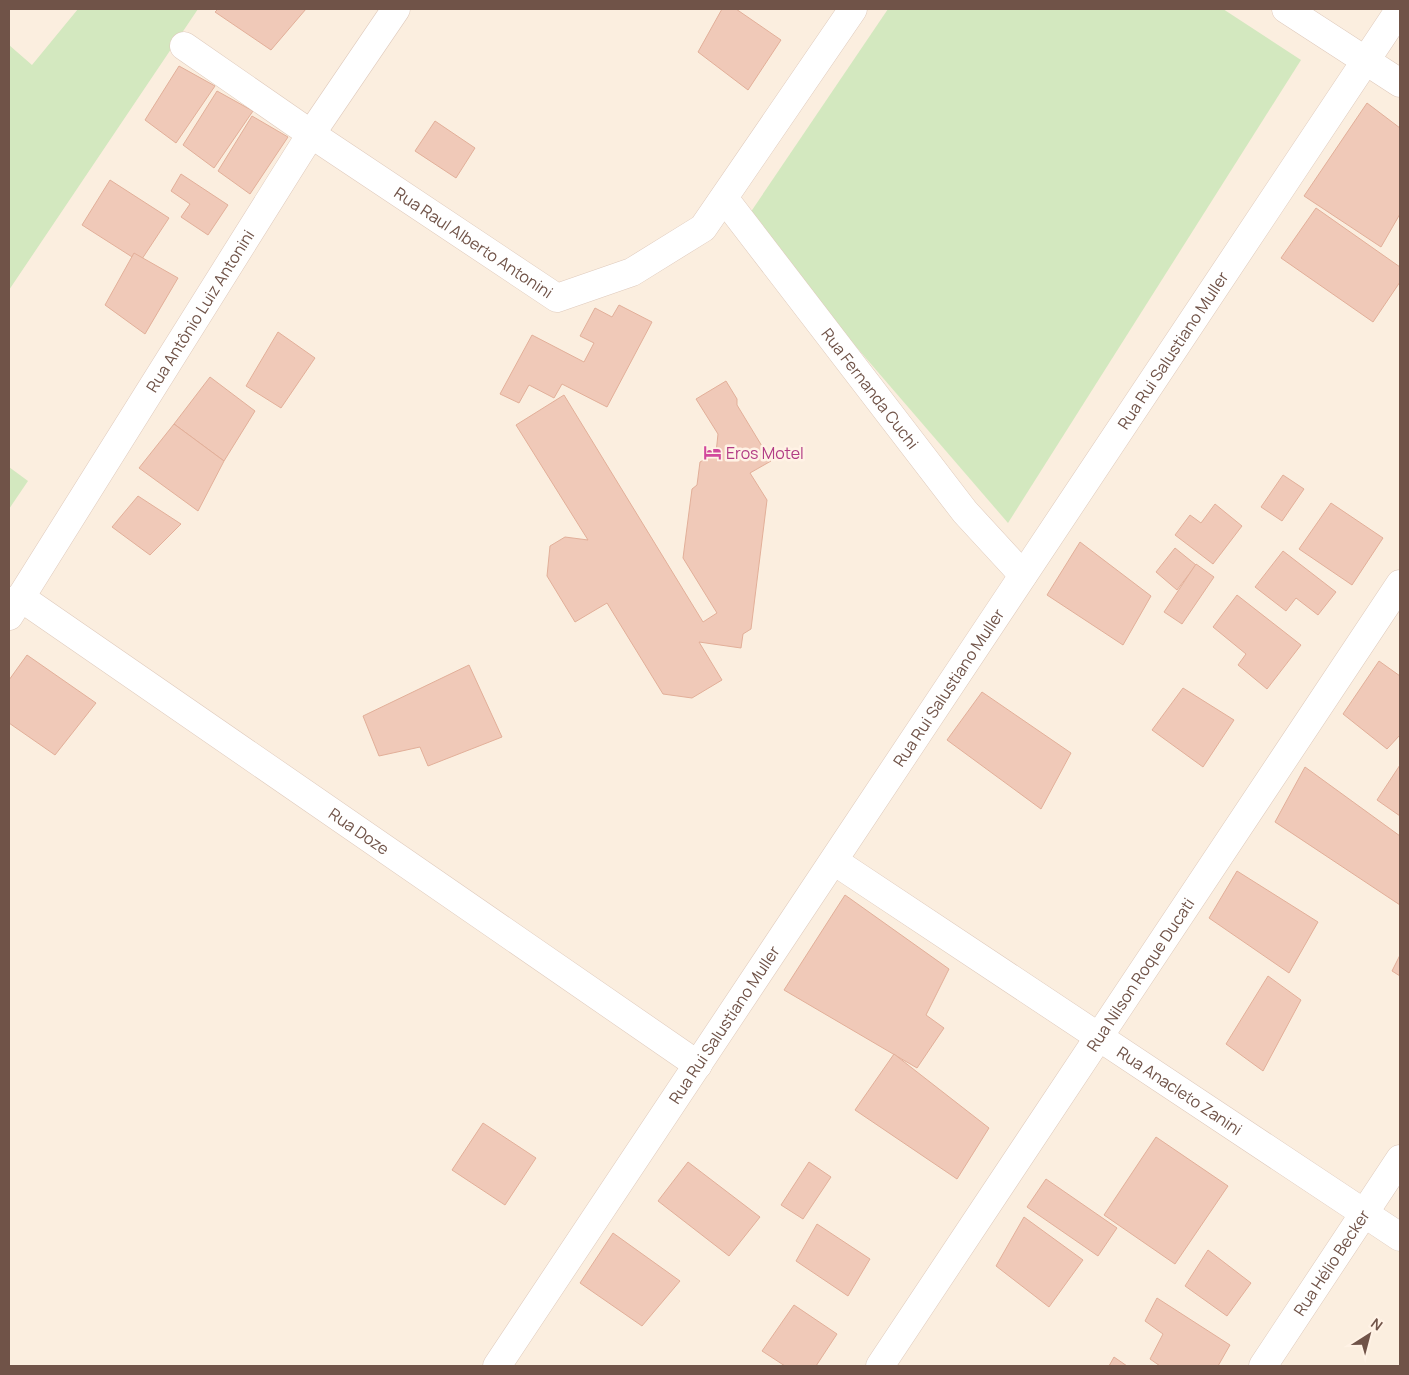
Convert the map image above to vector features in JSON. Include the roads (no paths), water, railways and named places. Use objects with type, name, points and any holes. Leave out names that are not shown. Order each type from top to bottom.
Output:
[{"type":"street","name":"Rua Antônio Luiz Antonini","points":[[15,606],[312,134],[396,9]]},
{"type":"street","name":"Rua Raul Alberto Antonini","points":[[184,46],[557,298],[632,272],[703,228],[853,9]]},
{"type":"street","points":[[1286,9],[1400,84]]},
{"type":"street","name":"Rua Rui Salustiano Muller","points":[[497,1366],[1400,9]]},
{"type":"street","name":"Rua Fernanda Cuchi","points":[[724,198],[965,512],[1023,575]]},
{"type":"street","name":"Rua Nilson Roque Ducati","points":[[880,1366],[1400,584]]},
{"type":"street","name":"Rua Doze","points":[[15,606],[698,1064]]},
{"type":"street","name":"Rua Anacleto Zanini","points":[[834,861],[1400,1236]]},
{"type":"street","name":"Rua Hélio Becker","points":[[1263,1366],[1400,1159]]},
{"type":"place","name":"Eros Motel","points":[[712,453]]}]
